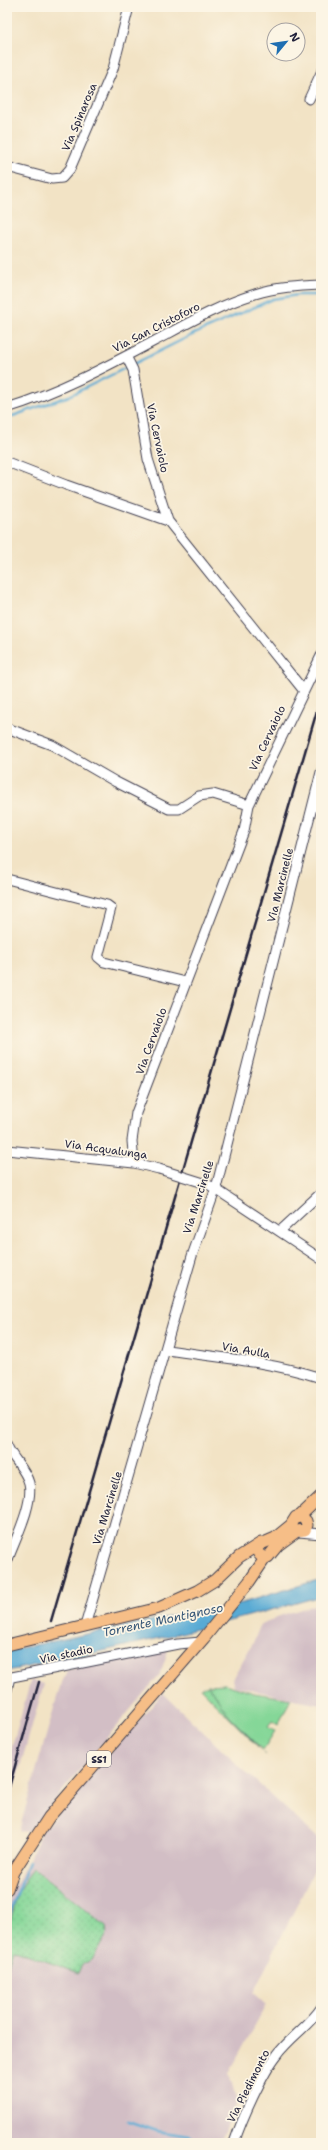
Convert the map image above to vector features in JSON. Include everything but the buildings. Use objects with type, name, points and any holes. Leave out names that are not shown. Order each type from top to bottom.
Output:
[{"type":"main road","points":[[261,1551],[270,1556],[278,1545],[297,1531],[302,1531],[311,1508],[321,1496]]},
{"type":"main road","points":[[7,1645],[159,1608],[197,1591],[215,1580],[241,1555],[261,1551],[291,1525],[296,1517],[305,1521]]},
{"type":"main road","name":"SS1","points":[[7,1889],[13,1872],[49,1817],[203,1640],[258,1570],[261,1551]]},
{"type":"street","name":"Via Spinarosa","points":[[7,167],[52,179],[62,178],[70,169],[113,68],[129,7]]},
{"type":"street","points":[[309,99],[321,73]]},
{"type":"street","name":"Via San Cristoforo","points":[[7,408],[127,358],[199,317],[240,299],[292,286],[321,285]]},
{"type":"street","name":"Via Cervaiolo","points":[[127,358],[133,370],[143,436],[168,521],[304,691],[249,805],[244,831],[136,1113],[132,1141],[134,1163]]},
{"type":"street","points":[[7,462],[66,486],[168,521]]},
{"type":"street","points":[[304,691],[321,656]]},
{"type":"street","points":[[7,728],[52,745],[116,782],[169,809],[179,810],[199,796],[207,794],[231,798],[249,805]]},
{"type":"street","name":"Via Marcinelle","points":[[85,1626],[192,1256],[216,1188],[321,772]]},
{"type":"street","points":[[7,879],[107,905],[111,908],[98,957],[104,962],[185,982]]},
{"type":"street","name":"Via Acqualunga","points":[[7,1150],[134,1163],[159,1169],[206,1184],[216,1188],[321,1259]]},
{"type":"street","points":[[280,1231],[321,1193]]},
{"type":"street","name":"Via Aulla","points":[[166,1350],[226,1358],[304,1372],[321,1378]]},
{"type":"street","points":[[7,1448],[24,1471],[29,1483],[30,1495],[7,1562]]},
{"type":"street","points":[[305,1521],[321,1533]]},
{"type":"street","points":[[297,1531],[321,1533]]},
{"type":"street","name":"Via stadio","points":[[8,1678],[203,1640]]},
{"type":"street","points":[[7,1690],[8,1678]]},
{"type":"street","name":"Via Piedimonto","points":[[234,2143],[255,2094],[276,2055],[307,2026],[321,2008]]},
{"type":"shaded area","points":[[321,1603],[321,1705],[234,1686],[232,1679],[253,1643],[260,1626],[279,1616]]},
{"type":"shaded area","points":[[168,1651],[160,1674],[28,1832],[19,1831],[59,1690],[67,1670],[135,1655]]},
{"type":"shaded area","points":[[31,1680],[44,1684],[7,1812],[7,1764]]},
{"type":"shaded area","points":[[163,1693],[226,1754],[321,1841],[321,1857],[253,1993],[266,2005],[229,2073],[237,2102],[220,2143],[7,2143],[7,1907],[10,1896],[44,1829]]},
{"type":"green space","points":[[225,1684],[254,1693],[291,1699],[278,1725],[272,1721],[268,1726],[275,1731],[263,1750],[229,1716],[208,1685]]},
{"type":"green space","points":[[208,1685],[229,1716],[266,1755],[200,1688]]},
{"type":"green space","points":[[33,1868],[106,1926],[107,1934],[92,1960],[82,1965],[78,1973],[13,1949],[7,1969],[7,1933],[18,1893]]},
{"type":"water","name":"Torrente Montignoso","points":[[321,1579],[321,1596],[165,1637],[7,1671],[7,1651],[191,1612],[219,1610]]},
{"type":"waterway","points":[[7,418],[69,396],[192,335],[273,299],[298,295],[321,295]]},
{"type":"waterway","points":[[7,1920],[29,1862]]},
{"type":"waterway","points":[[128,2121],[157,2131],[189,2136],[199,2143]]},
{"type":"railway","points":[[51,1621],[321,697]]},
{"type":"railway","points":[[7,1794],[39,1682]]}]
